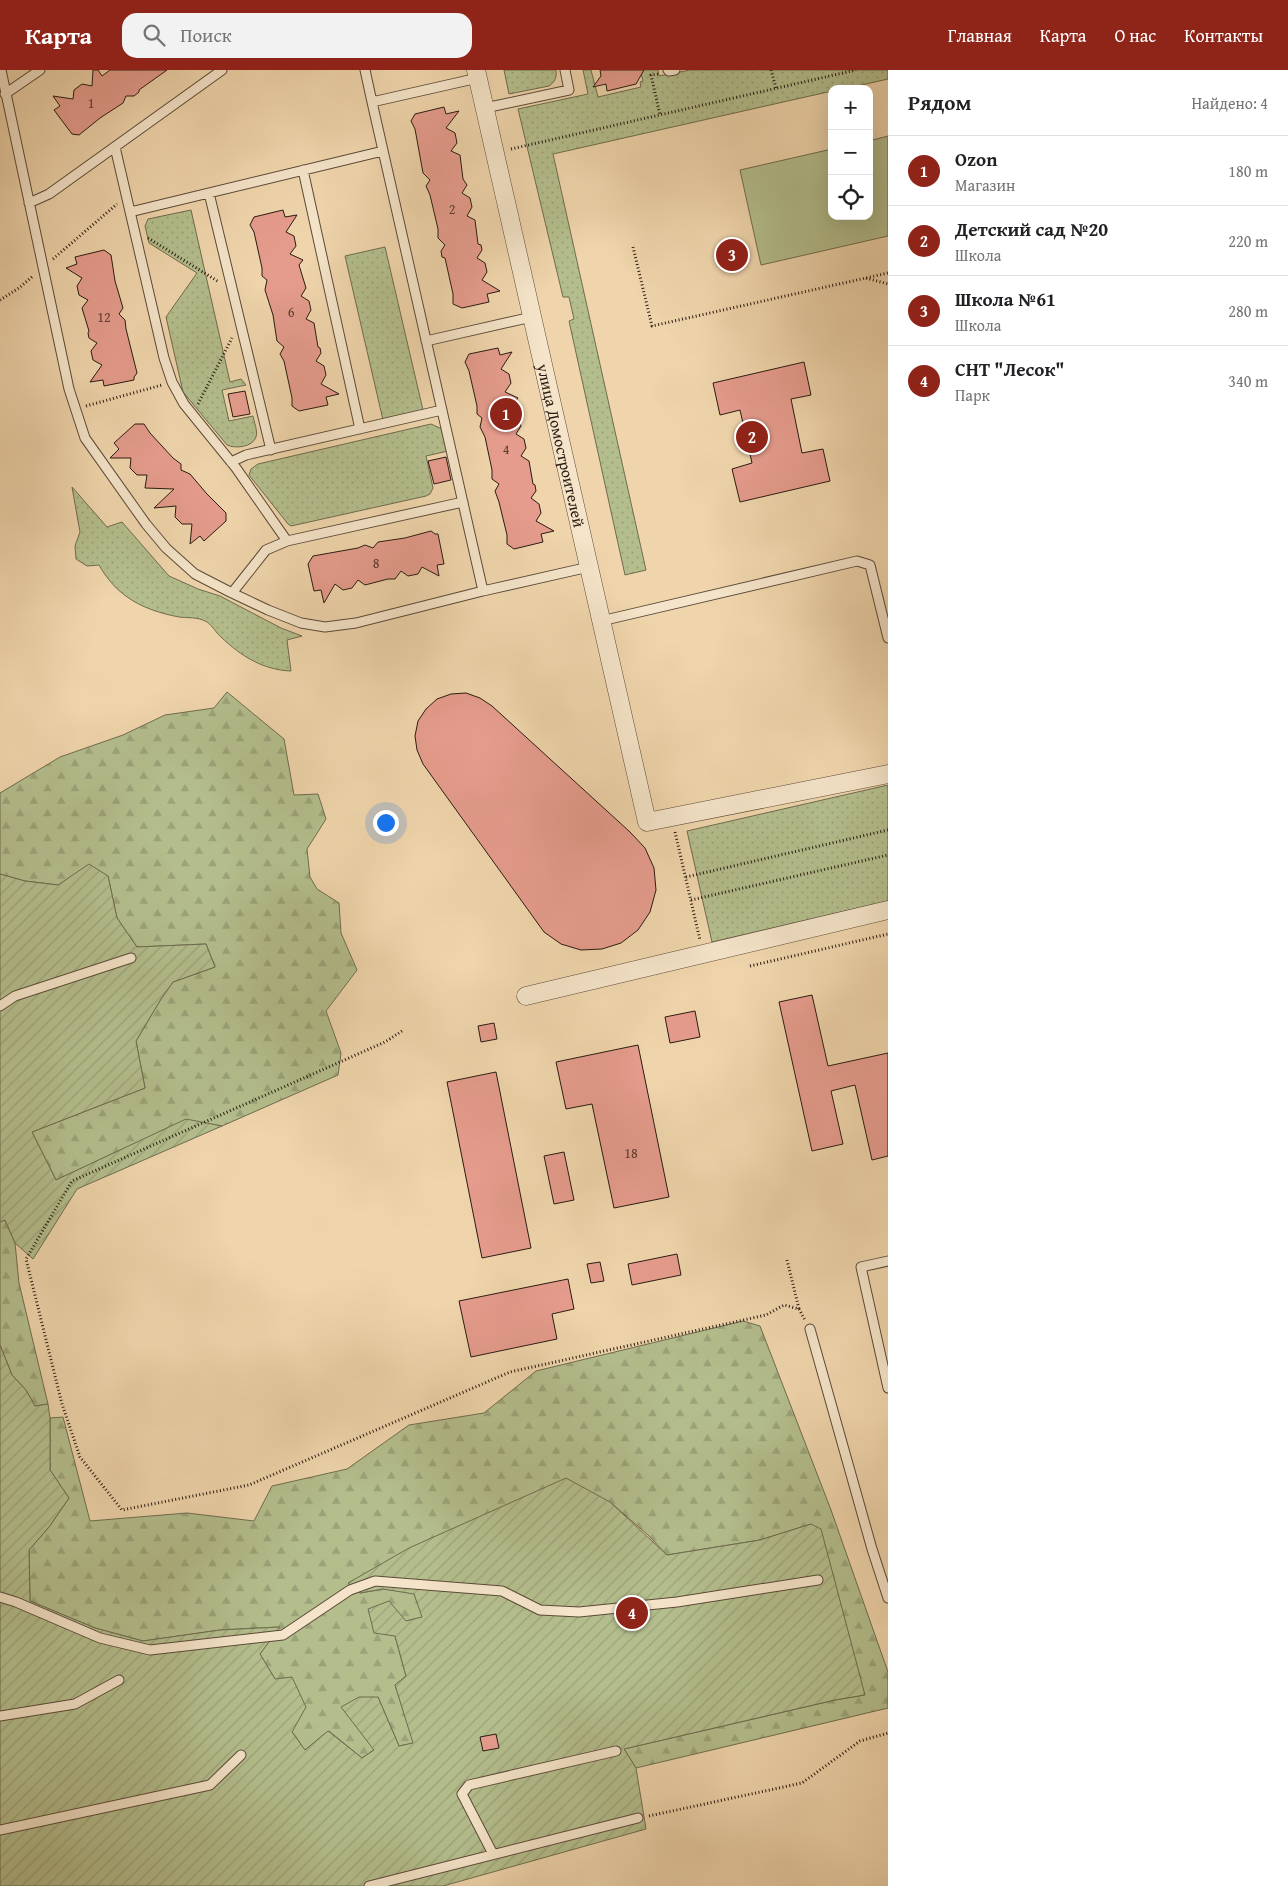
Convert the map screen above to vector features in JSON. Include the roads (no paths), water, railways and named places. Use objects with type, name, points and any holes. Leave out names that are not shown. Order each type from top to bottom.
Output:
[{"type":"street","name":"улица Домостроителей","points":[[477,74],[647,822],[888,774]]},
{"type":"street","points":[[526,996],[888,910]]},
{"type":"lane","points":[[1,70],[69,389],[84,438],[146,524],[166,548],[195,574],[268,610],[300,623],[325,627],[352,624],[589,567]]},
{"type":"lane","points":[[5,94],[40,70]]},
{"type":"lane","points":[[29,203],[50,194],[222,70]]},
{"type":"lane","points":[[365,70],[483,591]]},
{"type":"lane","points":[[484,108],[569,90],[564,70]]},
{"type":"lane","points":[[372,102],[477,74]]},
{"type":"lane","points":[[115,147],[164,358],[172,382],[184,404],[231,462],[288,541]]},
{"type":"lane","points":[[130,212],[383,151]]},
{"type":"lane","points":[[303,170],[360,429]]},
{"type":"lane","points":[[209,192],[271,450]]},
{"type":"lane","points":[[426,341],[532,317]]},
{"type":"lane","points":[[231,462],[246,455],[442,410]]},
{"type":"lane","points":[[232,593],[266,550],[288,541],[463,502]]},
{"type":"lane","points":[[601,621],[856,561],[870,565],[888,638]]},
{"type":"lane","points":[[0,1006],[15,996],[131,958]]},
{"type":"lane","points":[[888,1261],[861,1267],[888,1388]]},
{"type":"lane","points":[[810,1329],[872,1549],[888,1598]]},
{"type":"lane","points":[[0,1597],[100,1638],[150,1650],[283,1635],[350,1590],[375,1581],[502,1591],[540,1610],[579,1612],[677,1602],[818,1580]]},
{"type":"lane","points":[[0,1716],[75,1704],[119,1680]]},
{"type":"lane","points":[[493,1854],[462,1794],[468,1785],[616,1751]]},
{"type":"lane","points":[[0,1830],[210,1785],[240,1755]]},
{"type":"lane","points":[[368,1886],[638,1818]]},
{"type":"place","name":"Школа №61","points":[[732,255]]},
{"type":"place","name":"Ozon","points":[[506,414]]},
{"type":"place","name":"Детский сад №20","points":[[752,437]]},
{"type":"place","name":"СНТ \"Лесок\"","points":[[632,1613]]}]
